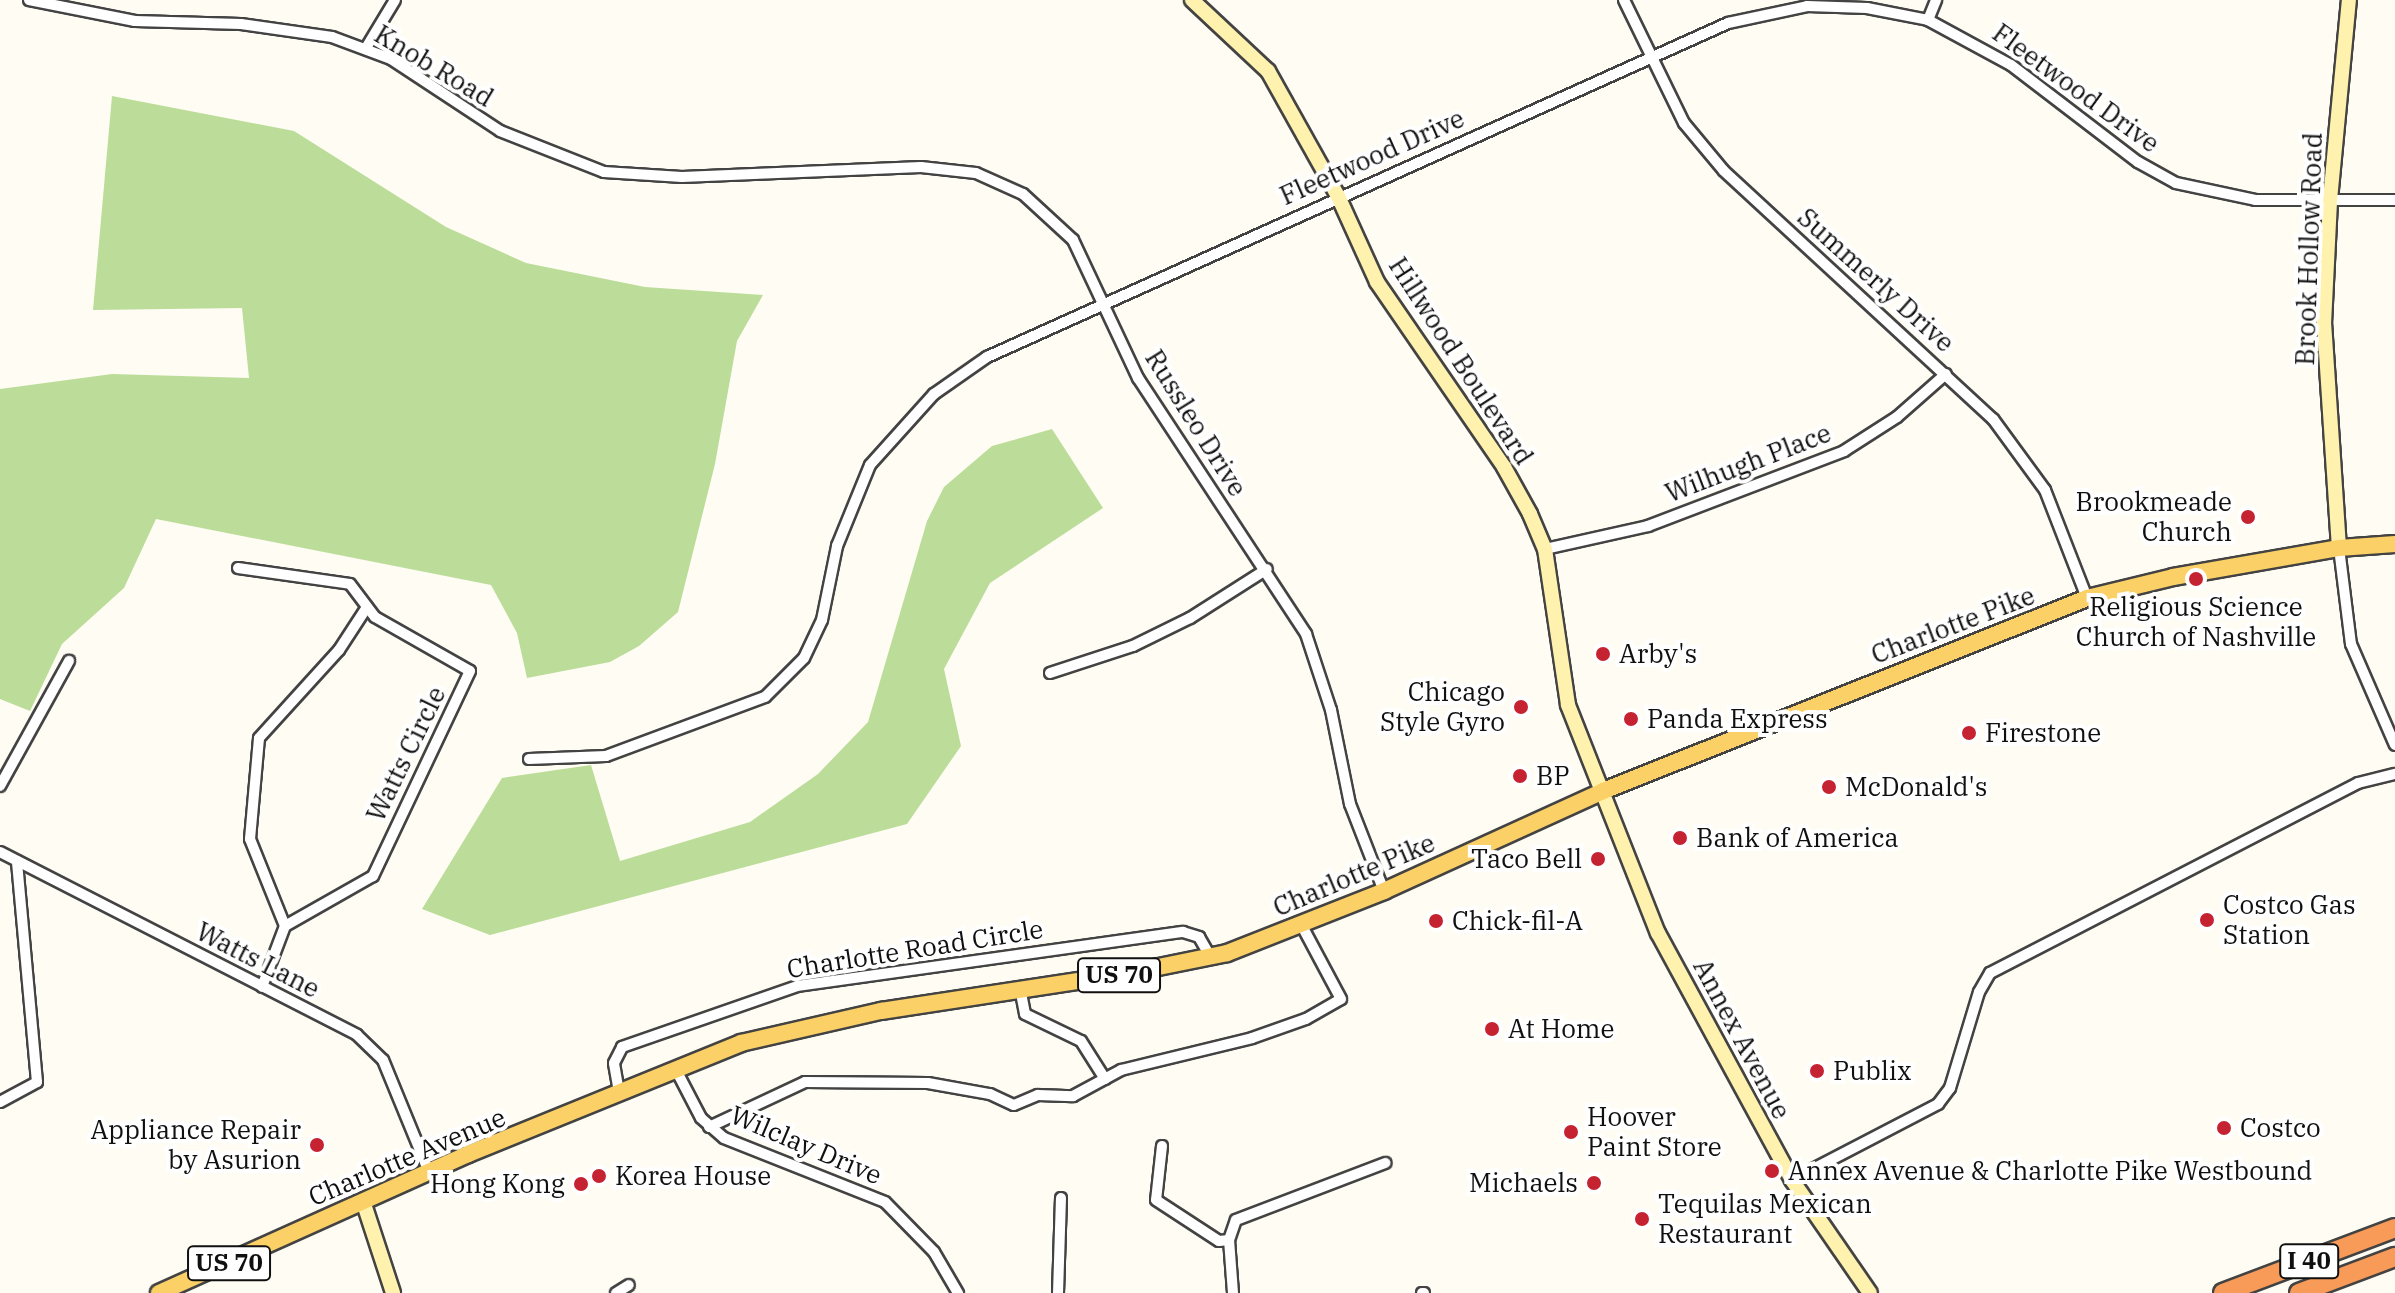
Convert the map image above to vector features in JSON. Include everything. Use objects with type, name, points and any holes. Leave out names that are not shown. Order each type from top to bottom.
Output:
[{"type":"highway","name":"I 40","points":[[2223,1293],[2395,1228]]},
{"type":"highway","name":"I 40","points":[[2299,1293],[2395,1257]]},
{"type":"main road","name":"Charlotte Pike","points":[[675,1068],[757,1040],[881,1011],[1210,956],[1384,891],[1603,791],[2087,598],[2173,577],[2339,548],[2395,544]]},
{"type":"main road","name":"Charlotte Avenue","points":[[159,1293],[429,1172],[675,1068]]},
{"type":"street","name":"Knob Road","points":[[29,0],[135,21],[296,30],[366,48],[500,131],[604,172],[682,177],[810,174]]},
{"type":"street","points":[[366,48],[395,0]]},
{"type":"street","name":"Hillwood Boulevard","points":[[1192,0],[1268,71],[1338,196],[1377,282],[1504,467],[1545,549],[1568,705],[1603,791]]},
{"type":"street","name":"Summerly Drive","points":[[1624,0],[1649,57],[1684,123],[1724,171],[1993,419],[2045,490],[2087,598]]},
{"type":"street","points":[[1928,20],[1936,0]]},
{"type":"street","name":"Brook Hollow Road","points":[[2339,548],[2324,324],[2330,200],[2349,0]]},
{"type":"street","name":"Fleetwood Drive","points":[[529,759],[606,756],[706,723],[765,697],[804,658],[822,620],[837,546],[877,457],[934,394],[987,357],[1105,307],[1338,196],[1728,23],[1807,6],[1867,8],[1928,20],[2011,65],[2138,162],[2176,183],[2227,197],[2395,200]]},
{"type":"street","name":"Russleo Drive","points":[[810,174],[921,167],[999,181],[1044,208],[1073,240],[1138,378],[1267,569],[1306,634],[1319,667],[1350,804],[1384,891]]},
{"type":"street","name":"Wilhugh Place","points":[[1545,549],[1648,526],[1844,451],[1897,417],[1946,374]]},
{"type":"street","points":[[2339,548],[2351,644],[2395,745]]},
{"type":"street","name":"Watts Circle","points":[[238,568],[337,579],[350,584],[375,617],[470,671],[373,876],[285,926]]},
{"type":"street","points":[[1050,673],[1133,646],[1190,618],[1267,569]]},
{"type":"street","points":[[262,987],[285,926],[250,839],[259,738],[339,650],[367,607]]},
{"type":"street","points":[[0,786],[69,661]]},
{"type":"street","points":[[1792,1180],[1938,1104],[1950,1088],[1979,992],[1990,973],[2358,783],[2395,774]]},
{"type":"street","name":"Annex Avenue","points":[[1603,791],[1658,933],[1792,1180],[1870,1293]]},
{"type":"street","name":"Watts Lane","points":[[0,852],[357,1035],[383,1060],[429,1172]]},
{"type":"street","points":[[0,1102],[37,1082],[17,861]]},
{"type":"street","points":[[709,1127],[805,1082],[928,1083],[990,1094],[1014,1105],[1038,1095],[1073,1096],[1121,1070],[1252,1038],[1306,1019],[1341,999],[1301,924]]},
{"type":"street","name":"Charlotte Road Circle","points":[[619,1092],[614,1063],[622,1047],[797,986],[1183,932],[1199,937],[1210,956]]},
{"type":"street","points":[[1020,988],[1025,1014],[1081,1041],[1105,1079]]},
{"type":"street","name":"Wilclay Drive","points":[[675,1068],[709,1127],[743,1147],[885,1202],[934,1252],[958,1293]]},
{"type":"street","points":[[1162,1146],[1156,1200],[1219,1241],[1229,1240]]},
{"type":"street","points":[[1233,1293],[1229,1240],[1236,1220],[1385,1163]]},
{"type":"street","points":[[1058,1293],[1061,1198]]},
{"type":"street","points":[[363,1201],[393,1293]]},
{"type":"street","points":[[616,1293],[629,1285]]},
{"type":"green space","points":[[112,96],[294,131],[446,227],[526,263],[645,287],[763,295],[737,341],[715,464],[678,612],[639,646],[610,662],[527,678],[517,633],[491,585],[156,519],[124,588],[62,644],[30,711],[0,699],[0,389],[112,374],[249,378],[242,308],[93,310]]},
{"type":"green space","points":[[1052,429],[1103,508],[990,583],[944,669],[961,746],[907,824],[490,935],[422,909],[502,778],[591,765],[620,861],[750,822],[818,774],[868,722],[927,521],[944,487],[992,446]]},
{"type":"place","name":"Brookmeade Church","points":[[2248,517]]},
{"type":"place","name":"Religious Science Church of Nashville","points":[[2196,579]]},
{"type":"place","name":"Arby's","points":[[1603,654]]},
{"type":"place","name":"Chicago Style Gyro","points":[[1521,707]]},
{"type":"place","name":"Panda Express","points":[[1631,719]]},
{"type":"place","name":"Firestone","points":[[1969,733]]},
{"type":"place","name":"BP","points":[[1520,776]]},
{"type":"place","name":"McDonald's","points":[[1829,787]]},
{"type":"place","name":"Bank of America","points":[[1680,838]]},
{"type":"place","name":"Taco Bell","points":[[1598,859]]},
{"type":"place","name":"Costco Gas Station","points":[[2207,920]]},
{"type":"place","name":"Chick-fil-A","points":[[1436,921]]},
{"type":"place","name":"At Home","points":[[1492,1029]]},
{"type":"place","name":"Publix","points":[[1817,1071]]},
{"type":"place","name":"Costco","points":[[2224,1128]]},
{"type":"place","name":"Hoover Paint Store","points":[[1571,1132]]},
{"type":"place","name":"Appliance Repair by Asurion","points":[[317,1145]]},
{"type":"place","name":"Annex Avenue & Charlotte Pike Westbound","points":[[1772,1171]]},
{"type":"place","name":"Korea House","points":[[599,1176]]},
{"type":"place","name":"Michaels","points":[[1594,1183]]},
{"type":"place","name":"Hong Kong","points":[[581,1184]]},
{"type":"place","name":"Tequilas Mexican Restaurant","points":[[1642,1219]]}]
